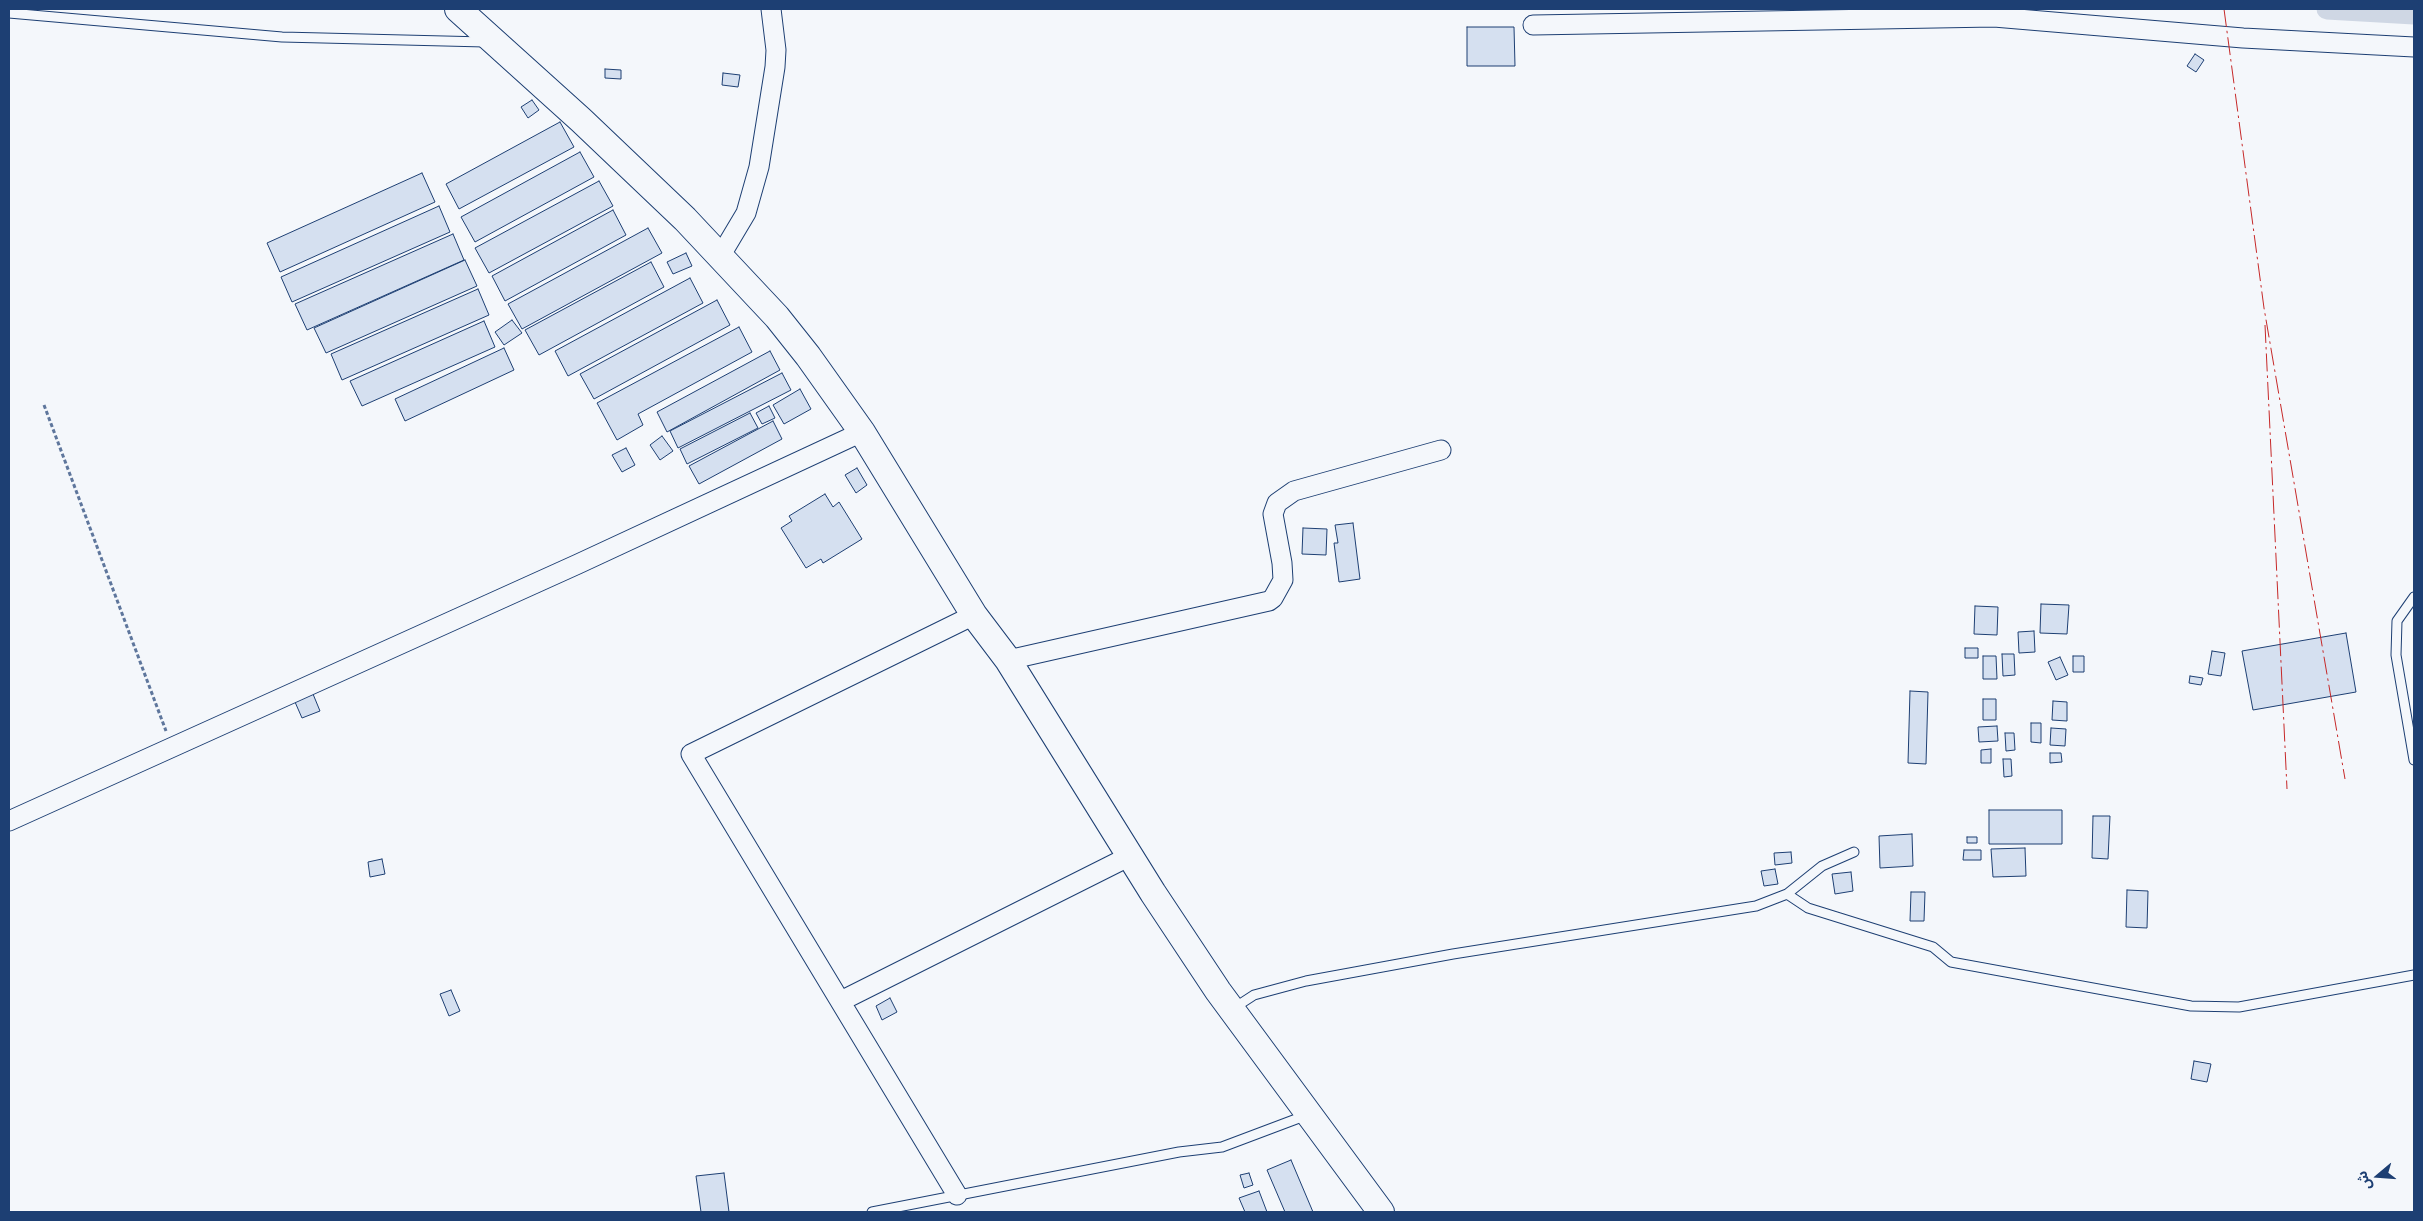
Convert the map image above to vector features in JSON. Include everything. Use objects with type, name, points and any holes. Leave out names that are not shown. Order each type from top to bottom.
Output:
[{"type":"main road","points":[[458,9],[581,120],[721,255],[793,336],[862,432],[974,615],[1008,660],[1130,856],[1232,1010],[1381,1212]]},
{"type":"street","points":[[721,255],[746,213],[759,167],[775,67],[776,50],[771,9]]},
{"type":"street","points":[[1533,25],[1994,17],[2253,38],[2414,48]]},
{"type":"street","points":[[9,822],[578,564],[862,432]]},
{"type":"street","points":[[1008,660],[1269,601],[1273,598],[1283,580],[1282,563],[1273,514],[1277,503],[1294,491],[1441,450]]},
{"type":"street","points":[[957,1195],[691,754],[974,615]]},
{"type":"street","points":[[841,1001],[1130,856]]},
{"type":"lane","points":[[9,13],[282,37],[493,42]]},
{"type":"lane","points":[[2414,597],[2397,621],[2396,656],[2414,760]]},
{"type":"lane","points":[[1232,1010],[1254,995],[1306,981],[1453,954],[1756,906],[1787,894],[1822,866],[1854,852]]},
{"type":"lane","points":[[1787,894],[1808,908],[1933,947],[1951,962],[2191,1006],[2240,1007],[2414,975]]},
{"type":"lane","points":[[872,1212],[1179,1152],[1222,1147],[1308,1115]]},
{"type":"path","points":[[44,404],[173,748]]},
{"type":"building","points":[[1467,27],[1514,27],[1515,66],[1467,66]]},
{"type":"building","points":[[2195,54],[2204,60],[2196,72],[2187,66]]},
{"type":"building","points":[[605,69],[621,70],[621,79],[605,78]]},
{"type":"building","points":[[723,73],[740,75],[738,87],[722,85]]},
{"type":"building","points":[[532,100],[539,110],[528,118],[521,107]]},
{"type":"building","points":[[560,122],[574,147],[459,209],[446,184]]},
{"type":"building","points":[[580,152],[594,177],[475,242],[461,217]]},
{"type":"building","points":[[422,173],[435,202],[280,272],[267,243]]},
{"type":"building","points":[[599,181],[613,206],[489,273],[475,248]]},
{"type":"building","points":[[439,206],[450,232],[292,302],[281,277]]},
{"type":"building","points":[[613,210],[626,235],[505,301],[492,276]]},
{"type":"building","points":[[648,228],[662,253],[522,329],[508,304]]},
{"type":"building","points":[[453,234],[464,260],[307,330],[295,304]]},
{"type":"building","points":[[686,253],[692,266],[673,274],[667,262]]},
{"type":"building","points":[[465,260],[477,286],[326,353],[314,328]]},
{"type":"building","points":[[651,262],[664,287],[539,355],[525,330]]},
{"type":"building","points":[[690,278],[703,303],[568,376],[555,351]]},
{"type":"building","points":[[478,289],[489,315],[342,380],[331,354]]},
{"type":"building","points":[[717,300],[730,325],[594,399],[580,374]]},
{"type":"building","points":[[512,320],[522,333],[504,345],[495,332]]},
{"type":"building","points":[[484,321],[495,347],[362,406],[350,381]]},
{"type":"building","points":[[739,327],[752,352],[638,414],[643,425],[617,440],[597,403]]},
{"type":"building","points":[[504,348],[514,370],[405,421],[395,399]]},
{"type":"building","points":[[770,351],[780,370],[667,432],[657,412]]},
{"type":"building","points":[[782,373],[791,390],[678,448],[670,431]]},
{"type":"building","points":[[800,389],[811,409],[784,424],[773,405]]},
{"type":"building","points":[[769,406],[775,418],[762,424],[756,413]]},
{"type":"building","points":[[750,413],[758,428],[687,464],[680,449]]},
{"type":"building","points":[[773,421],[782,439],[699,484],[689,466]]},
{"type":"building","points":[[662,436],[673,451],[660,460],[650,445]]},
{"type":"building","points":[[626,448],[635,465],[622,472],[612,455]]},
{"type":"building","points":[[857,468],[867,485],[856,493],[845,475]]},
{"type":"building","points":[[825,494],[833,507],[839,502],[862,539],[823,563],[821,559],[806,568],[781,528],[792,521],[789,516]]},
{"type":"building","points":[[1353,523],[1360,579],[1339,582],[1334,543],[1338,543],[1335,525]]},
{"type":"building","points":[[1303,528],[1327,529],[1326,555],[1302,554]]},
{"type":"building","points":[[2041,604],[2069,605],[2067,634],[2040,633]]},
{"type":"building","points":[[1975,606],[1998,607],[1997,635],[1974,634]]},
{"type":"building","points":[[2034,631],[2035,652],[2019,653],[2018,632]]},
{"type":"building","points":[[2346,633],[2356,692],[2253,710],[2242,651]]},
{"type":"building","points":[[1965,648],[1978,648],[1978,658],[1965,658]]},
{"type":"building","points":[[2212,651],[2225,653],[2221,676],[2208,674]]},
{"type":"building","points":[[2002,654],[2014,654],[2015,675],[2003,676]]},
{"type":"building","points":[[1983,656],[1996,656],[1997,679],[1983,679]]},
{"type":"building","points":[[2073,656],[2084,656],[2084,672],[2073,672]]},
{"type":"building","points":[[2060,657],[2068,675],[2056,680],[2048,662]]},
{"type":"building","points":[[2190,676],[2203,678],[2201,685],[2189,683]]},
{"type":"building","points":[[1910,691],[1928,692],[1926,764],[1908,763]]},
{"type":"building","points":[[313,694],[320,711],[302,718],[295,702]]},
{"type":"building","points":[[1983,699],[1996,699],[1996,720],[1983,720]]},
{"type":"building","points":[[2053,701],[2067,702],[2067,721],[2052,720]]},
{"type":"building","points":[[2031,723],[2041,723],[2041,743],[2031,742]]},
{"type":"building","points":[[1997,726],[1998,741],[1979,742],[1978,727]]},
{"type":"building","points":[[2051,728],[2066,729],[2065,746],[2050,745]]},
{"type":"building","points":[[2005,733],[2014,733],[2015,750],[2006,751]]},
{"type":"building","points":[[1991,749],[1991,763],[1981,763],[1981,750]]},
{"type":"building","points":[[2050,753],[2061,753],[2062,762],[2050,763]]},
{"type":"building","points":[[2003,759],[2011,759],[2012,776],[2004,777]]},
{"type":"building","points":[[1989,810],[2062,810],[2062,844],[1989,844]]},
{"type":"building","points":[[2093,816],[2110,816],[2108,859],[2092,858]]},
{"type":"building","points":[[1912,834],[1913,866],[1880,868],[1879,836]]},
{"type":"building","points":[[1967,837],[1977,837],[1977,843],[1967,843]]},
{"type":"building","points":[[2025,848],[2026,876],[1993,877],[1991,849]]},
{"type":"building","points":[[1964,850],[1981,850],[1981,860],[1963,860]]},
{"type":"building","points":[[1791,852],[1792,863],[1775,865],[1774,853]]},
{"type":"building","points":[[382,859],[385,874],[370,877],[368,862]]},
{"type":"building","points":[[1775,869],[1778,884],[1764,886],[1761,871]]},
{"type":"building","points":[[1851,872],[1853,891],[1835,894],[1832,874]]},
{"type":"building","points":[[2127,890],[2148,891],[2147,928],[2126,927]]},
{"type":"building","points":[[1911,892],[1925,892],[1924,921],[1910,921]]},
{"type":"building","points":[[451,990],[460,1011],[449,1016],[440,994]]},
{"type":"building","points":[[890,998],[897,1012],[882,1020],[876,1006]]},
{"type":"building","points":[[2194,1061],[2211,1064],[2207,1082],[2191,1079]]},
{"type":"building","points":[[1291,1160],[1313,1212],[1285,1212],[1267,1170]]},
{"type":"building","points":[[724,1173],[729,1212],[701,1212],[696,1176]]},
{"type":"building","points":[[1249,1173],[1253,1185],[1244,1188],[1240,1175]]},
{"type":"building","points":[[1259,1191],[1267,1212],[1245,1212],[1239,1198]]},
{"type":"waterway","points":[[2327,9],[2414,14]]},
{"type":"power","points":[[2224,9],[2264,308],[2345,779]]},
{"type":"power","points":[[2265,325],[2287,789]]}]
